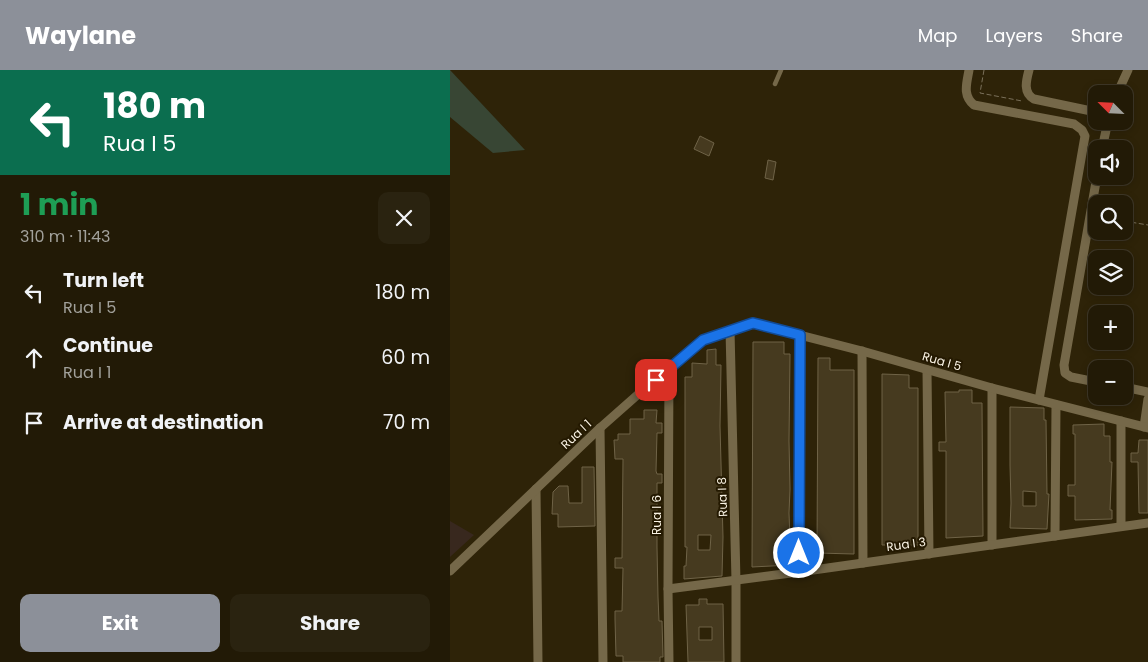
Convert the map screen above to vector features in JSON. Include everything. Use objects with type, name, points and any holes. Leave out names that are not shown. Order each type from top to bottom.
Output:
[{"type":"street","points":[[969,70],[966,91],[968,99],[974,105],[1074,124],[1082,130],[1085,136],[1039,400]]},
{"type":"street","points":[[1029,70],[1026,80],[1028,94],[1034,99],[1088,110]]},
{"type":"street","points":[[1122,85],[1128,70]]},
{"type":"street","points":[[1088,380],[1071,377],[1065,373],[1064,364],[1096,185]]},
{"type":"street","name":"Rua I 5","points":[[730,330],[753,323],[1056,405],[1146,427]]},
{"type":"street","name":"Rua I 1","points":[[450,571],[600,428],[669,367],[703,340],[730,330]]},
{"type":"street","name":"Rua I 8","points":[[730,330],[736,662]]},
{"type":"street","points":[[799,572],[800,335]]},
{"type":"street","points":[[862,351],[863,563]]},
{"type":"street","name":"Rua I 6","points":[[669,367],[669,662]]},
{"type":"street","points":[[927,370],[929,554]]},
{"type":"street","points":[[992,388],[992,545]]},
{"type":"street","points":[[1133,390],[1148,392]]},
{"type":"street","points":[[1146,427],[1148,399]]},
{"type":"street","points":[[1055,536],[1056,405]]},
{"type":"street","points":[[1121,421],[1121,526]]},
{"type":"street","points":[[600,428],[603,662]]},
{"type":"street","points":[[536,489],[538,662]]},
{"type":"street","name":"Rua I 3","points":[[668,589],[1148,523]]},
{"type":"lane","points":[[775,84],[781,70]]},
{"type":"path","points":[[984,70],[980,93],[1030,103],[1034,99]]},
{"type":"path","points":[[1133,222],[1148,225]]},
{"type":"shaded area","points":[[450,521],[474,535],[450,557]]},
{"type":"green space","points":[[450,70],[525,150],[493,153],[450,117]]},
{"type":"building","points":[[700,136],[714,143],[709,156],[694,149]]},
{"type":"building","points":[[768,160],[776,162],[773,180],[765,178]]},
{"type":"building","points":[[753,342],[784,342],[784,354],[790,354],[789,513],[791,565],[752,567]]},
{"type":"building","points":[[716,349],[716,365],[721,365],[722,576],[684,579],[687,547],[685,547],[685,377],[692,377],[692,363],[707,364],[707,350]],"holes":[[[698,535],[711,535],[710,550],[698,550]]]},
{"type":"building","points":[[818,358],[830,358],[830,370],[854,370],[854,554],[817,553]]},
{"type":"building","points":[[882,374],[909,375],[909,388],[918,388],[918,545],[882,545]]},
{"type":"building","points":[[959,390],[972,390],[972,403],[982,403],[983,536],[946,538],[946,451],[939,451],[939,442],[946,442],[945,392],[959,392]]},
{"type":"building","points":[[1010,407],[1044,408],[1044,420],[1046,420],[1047,494],[1049,494],[1047,529],[1010,528]],"holes":[[[1023,491],[1036,492],[1036,506],[1023,506]]]},
{"type":"building","points":[[644,410],[657,410],[656,423],[662,423],[662,433],[657,433],[656,471],[657,474],[662,474],[662,483],[657,483],[657,547],[659,621],[662,621],[663,657],[660,657],[660,662],[623,662],[623,656],[616,656],[615,611],[622,611],[623,568],[615,568],[615,558],[622,558],[623,459],[615,459],[614,440],[618,440],[618,434],[630,434],[630,419],[644,419]]},
{"type":"building","points":[[1104,424],[1104,436],[1110,436],[1110,462],[1112,462],[1110,510],[1112,510],[1112,519],[1075,520],[1075,496],[1068,496],[1068,485],[1075,485],[1075,434],[1073,434],[1073,425]]},
{"type":"building","points":[[1139,440],[1148,440],[1148,513],[1139,513],[1138,462],[1131,462],[1131,453],[1138,453]]},
{"type":"building","points":[[582,467],[594,467],[595,526],[558,527],[558,514],[552,514],[553,492],[559,486],[568,486],[569,503],[582,503]]},
{"type":"building","points":[[699,599],[707,599],[707,604],[723,604],[724,662],[688,662],[686,605],[699,605]],"holes":[[[699,627],[712,627],[712,640],[699,640]]]},
{"type":"route","points":[[656,380],[703,340],[753,323],[800,335],[799,553]]}]
